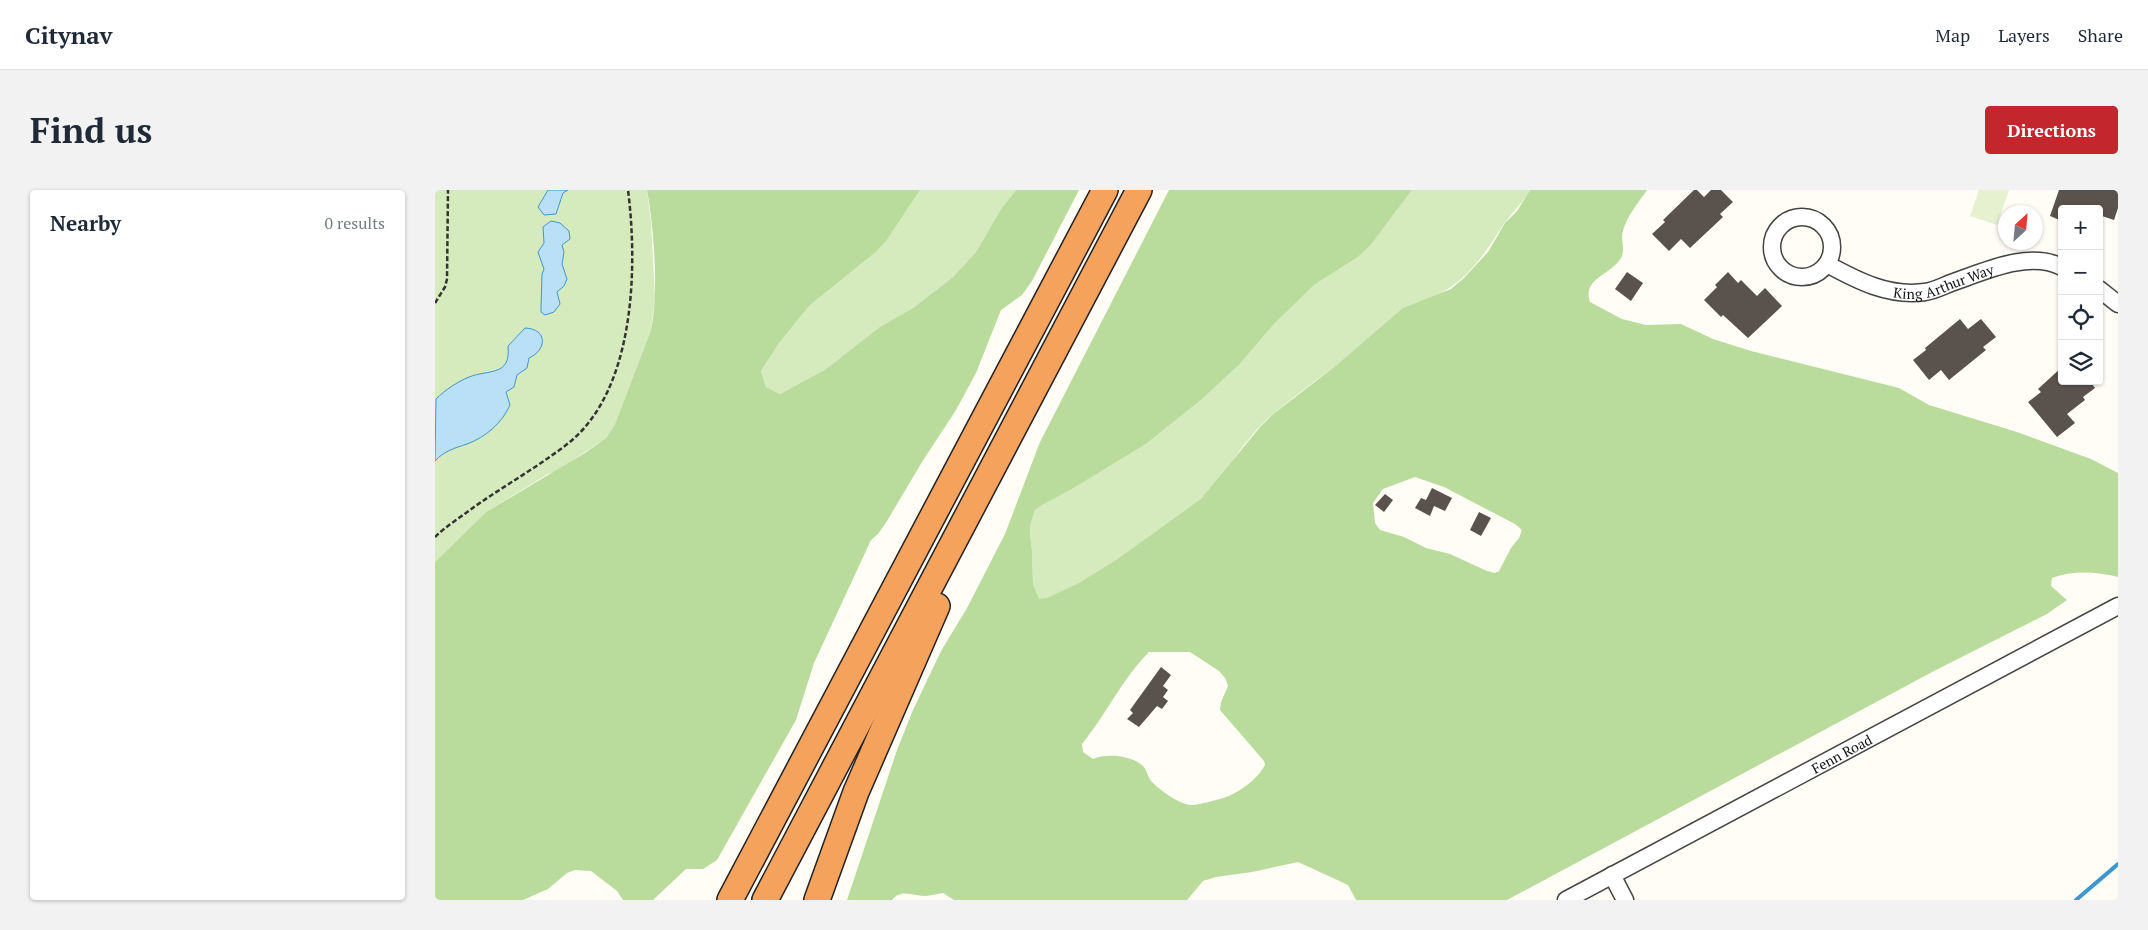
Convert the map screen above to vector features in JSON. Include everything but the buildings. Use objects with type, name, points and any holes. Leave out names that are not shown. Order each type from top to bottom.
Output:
[{"type":"highway","points":[[730,900],[1105,190]]},
{"type":"highway","points":[[765,900],[1139,190]]},
{"type":"highway","points":[[817,900],[843,825],[866,768],[952,575],[1015,450],[1038,382]]},
{"type":"highway","points":[[722,900],[747,869]]},
{"type":"street","name":"King Arthur Way","points":[[1827,264],[1861,283],[1896,293],[1926,292],[2000,265],[2024,261],[2058,265]]},
{"type":"street","points":[[2103,293],[2118,304]]},
{"type":"street","name":"Fenn Road","points":[[1566,900],[2118,606]]},
{"type":"street","points":[[1612,875],[1625,900]]},
{"type":"path","points":[[435,303],[445,287],[447,279],[448,190]]},
{"type":"path","points":[[435,537],[459,518],[565,446],[585,429],[595,416],[620,360],[629,316],[631,271],[628,190]]},
{"type":"green space","points":[[435,190],[647,190],[651,222],[655,297],[651,330],[615,424],[606,438],[557,471],[548,474],[486,512],[435,562]]},
{"type":"green space","points":[[647,190],[920,190],[887,240],[876,252],[810,305],[779,343],[761,371],[766,387],[780,394],[826,369],[881,326],[913,308],[953,277],[976,252],[1001,209],[1016,190],[1079,190],[1032,281],[1022,295],[1001,310],[976,373],[956,410],[887,521],[871,540],[814,663],[796,720],[717,860],[703,869],[686,869],[653,900],[623,900],[617,891],[591,871],[575,870],[567,873],[548,889],[523,900],[435,900],[435,562],[486,512],[585,453],[606,438],[615,424],[651,330],[655,298],[655,260]]},
{"type":"green space","points":[[920,190],[1016,190],[1001,209],[976,252],[953,277],[913,308],[881,326],[826,369],[780,394],[766,387],[761,371],[779,343],[810,305],[876,252],[887,240]]},
{"type":"green space","points":[[1169,190],[1412,190],[1370,246],[1358,257],[1314,285],[1274,324],[1239,365],[1201,400],[1146,444],[1035,510],[1030,526],[1030,534],[1033,584],[1039,599],[1047,598],[1079,583],[1116,560],[1201,499],[1272,415],[1338,364],[1403,308],[1451,289],[1464,278],[1488,252],[1505,223],[1517,211],[1530,190],[1647,190],[1625,225],[1622,234],[1623,251],[1621,258],[1593,282],[1589,294],[1590,302],[1622,319],[1646,325],[1681,324],[1713,339],[1751,351],[1899,388],[1929,405],[2017,432],[2091,459],[2118,473],[2118,577],[2085,573],[2060,575],[2052,578],[2051,586],[2067,600],[2047,614],[1934,671],[1507,900],[1356,900],[1348,885],[1298,862],[1203,881],[1187,900],[954,900],[943,893],[926,896],[904,893],[899,894],[892,900],[847,900],[897,750],[913,710],[941,651],[967,608],[1005,534],[1040,442]],"holes":[[[1415,477],[1444,487],[1515,524],[1522,530],[1499,571],[1495,573],[1487,571],[1450,554],[1426,548],[1404,537],[1380,530],[1375,523],[1373,503],[1383,489]],[[1149,652],[1190,652],[1219,671],[1225,678],[1228,686],[1221,702],[1220,710],[1264,761],[1265,765],[1259,774],[1246,786],[1228,796],[1204,803],[1185,804],[1174,799],[1151,781],[1144,767],[1139,763],[1119,756],[1105,756],[1093,759],[1083,752],[1082,744],[1122,685]]]},
{"type":"green space","points":[[1412,190],[1530,190],[1466,275],[1332,368],[1273,414],[1253,434],[1198,502],[1086,580],[1053,596],[1039,600],[1033,584],[1030,534],[1030,526],[1035,510],[1146,444],[1201,400],[1239,365],[1274,324],[1314,285],[1358,257],[1370,246]]},
{"type":"green space","points":[[1979,190],[2009,190],[2004,205],[1998,205],[1997,225],[1970,216]]},
{"type":"water","points":[[548,190],[568,190],[563,193],[556,214],[544,215],[538,207]]},
{"type":"water","points":[[551,221],[560,223],[569,231],[570,239],[562,245],[564,252],[562,264],[567,279],[564,286],[557,292],[560,304],[554,312],[545,315],[541,312],[542,274],[544,269],[538,252],[544,243],[543,227]]},
{"type":"water","points":[[525,328],[538,332],[541,336],[542,345],[529,358],[527,368],[517,375],[514,387],[506,392],[510,405],[503,418],[493,429],[481,437],[446,452],[435,461],[436,399],[447,389],[465,379],[502,367],[506,363],[508,356],[508,346]]},
{"type":"waterway","points":[[2076,900],[2118,864]]}]
